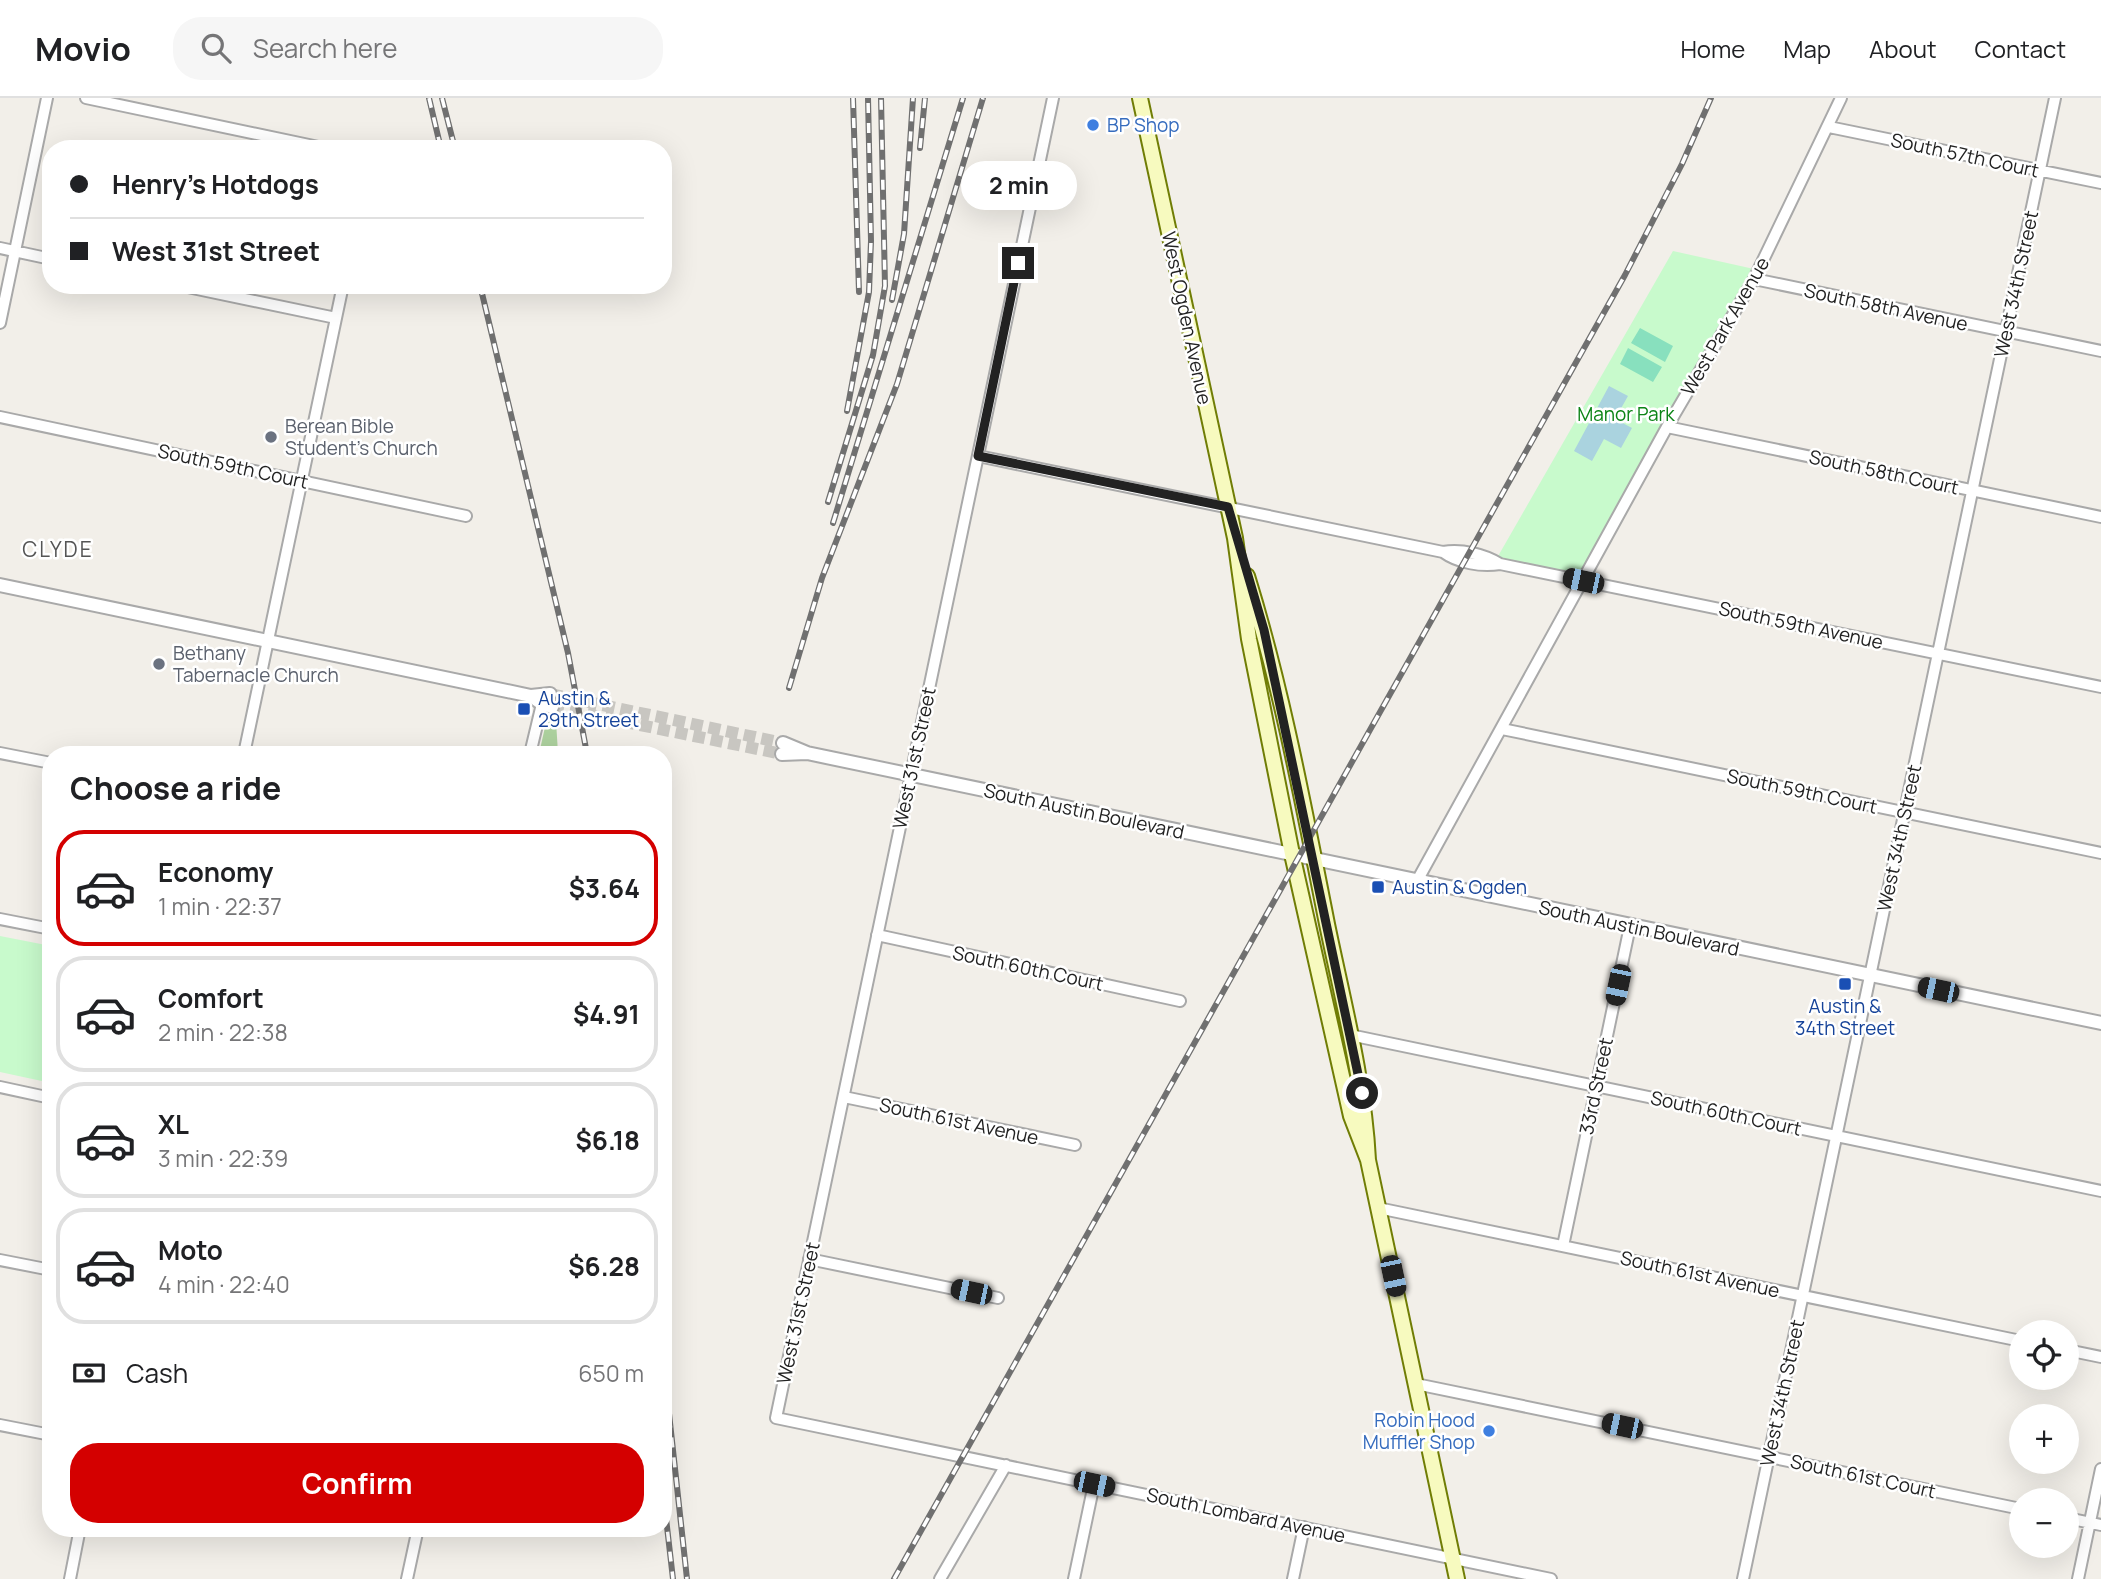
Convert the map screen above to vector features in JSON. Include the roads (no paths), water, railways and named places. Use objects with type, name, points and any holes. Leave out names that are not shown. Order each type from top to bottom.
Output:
[{"type":"main road","name":"West Ogden Avenue","points":[[1140,98],[1235,538],[1264,630],[1314,859],[1366,1116],[1368,1160],[1457,1579]]},
{"type":"main road","name":"West Ogden Avenue","points":[[1235,538],[1249,639],[1292,854],[1351,1116],[1368,1160]]},
{"type":"street","points":[[0,323],[47,98]]},
{"type":"street","points":[[86,98],[285,140]]},
{"type":"street","name":"West 31st Street","points":[[776,1418],[1053,98]]},
{"type":"street","name":"West Park Avenue","points":[[1418,881],[1667,427],[1754,279],[1841,98]]},
{"type":"street","name":"West 34th Street","points":[[1743,1579],[2055,98]]},
{"type":"street","name":"South 57th Court","points":[[1829,127],[2101,183]]},
{"type":"street","points":[[0,248],[42,257]]},
{"type":"street","name":"South 58th Avenue","points":[[1754,279],[2101,351]]},
{"type":"street","points":[[220,294],[336,318]]},
{"type":"street","points":[[246,746],[341,294]]},
{"type":"street","name":"South 59th Court","points":[[0,417],[466,516]]},
{"type":"street","name":"South 58th Court","points":[[1667,427],[2101,517]]},
{"type":"street","name":"South 59th Avenue","points":[[978,456],[1443,552],[1452,558],[1475,564],[1500,564],[2101,687]]},
{"type":"street","points":[[0,585],[531,696],[548,702],[533,746]]},
{"type":"street","name":"South 59th Court","points":[[1502,729],[2101,853]]},
{"type":"street","name":"South Austin Boulevard","points":[[783,748],[2101,1023]]},
{"type":"street","points":[[0,753],[42,761]]},
{"type":"street","points":[[0,919],[42,927]]},
{"type":"street","name":"33rd Street","points":[[1563,1246],[1630,926]]},
{"type":"street","name":"South 60th Court","points":[[877,935],[1180,1001]]},
{"type":"street","name":"South 60th Court","points":[[1350,1035],[2101,1191]]},
{"type":"street","points":[[0,1087],[42,1096]]},
{"type":"street","name":"South 61st Avenue","points":[[844,1097],[1075,1145]]},
{"type":"street","name":"South 61st Avenue","points":[[1378,1208],[2009,1339]]},
{"type":"street","points":[[0,1259],[42,1268]]},
{"type":"street","points":[[810,1259],[998,1298]]},
{"type":"street","points":[[2079,1352],[2101,1357]]},
{"type":"street","name":"South 61st Court","points":[[1416,1384],[2009,1507]]},
{"type":"street","name":"South Lombard Avenue","points":[[776,1418],[1551,1579]]},
{"type":"street","points":[[0,1425],[42,1433]]},
{"type":"street","points":[[940,1579],[1006,1465]]},
{"type":"street","points":[[2078,1579],[2095,1524],[2101,1469]]},
{"type":"street","points":[[1074,1579],[1094,1484]]},
{"type":"street","points":[[1293,1579],[1304,1527]]},
{"type":"street","points":[[70,1579],[78,1537]]},
{"type":"street","points":[[407,1579],[416,1537]]},
{"type":"water","points":[[1609,386],[1628,396],[1615,419],[1632,428],[1621,448],[1604,439],[1592,461],[1574,451]]},
{"type":"tunnel","points":[[550,694],[783,743]]},
{"type":"tunnel","points":[[552,707],[782,754]]},
{"type":"railway","points":[[429,98],[439,140]]},
{"type":"railway","points":[[442,98],[453,140]]},
{"type":"railway","points":[[853,98],[859,292]]},
{"type":"railway","points":[[847,411],[869,292],[871,241],[868,98]]},
{"type":"railway","points":[[828,502],[873,355],[885,286],[881,98]]},
{"type":"railway","points":[[892,300],[904,234],[913,98]]},
{"type":"railway","points":[[920,148],[925,98]]},
{"type":"railway","points":[[833,523],[963,98]]},
{"type":"railway","points":[[789,688],[822,578],[897,384],[983,98]]},
{"type":"railway","points":[[894,1579],[1625,275],[1682,164],[1711,98]]},
{"type":"railway","points":[[482,294],[568,653],[585,746]]},
{"type":"railway","points":[[672,1441],[687,1579]]},
{"type":"railway","points":[[668,1537],[673,1579]]},
{"type":"place","name":"BP Shop","points":[[1093,125]]},
{"type":"place","name":"Berean Bible Student's Church","points":[[271,437]]},
{"type":"place","name":"Bethany Tabernacle Church","points":[[159,664]]},
{"type":"place","name":"Austin & 29th Street","points":[[524,709]]},
{"type":"place","name":"Austin & Ogden","points":[[1378,887]]},
{"type":"place","name":"Austin & 34th Street","points":[[1845,984]]},
{"type":"place","name":"Robin Hood Muffler Shop","points":[[1489,1431]]},
{"type":"district","name":"CLYDE","points":[[58,549]]},
{"type":"park label","name":"Manor Park","points":[[1626,414]]}]
